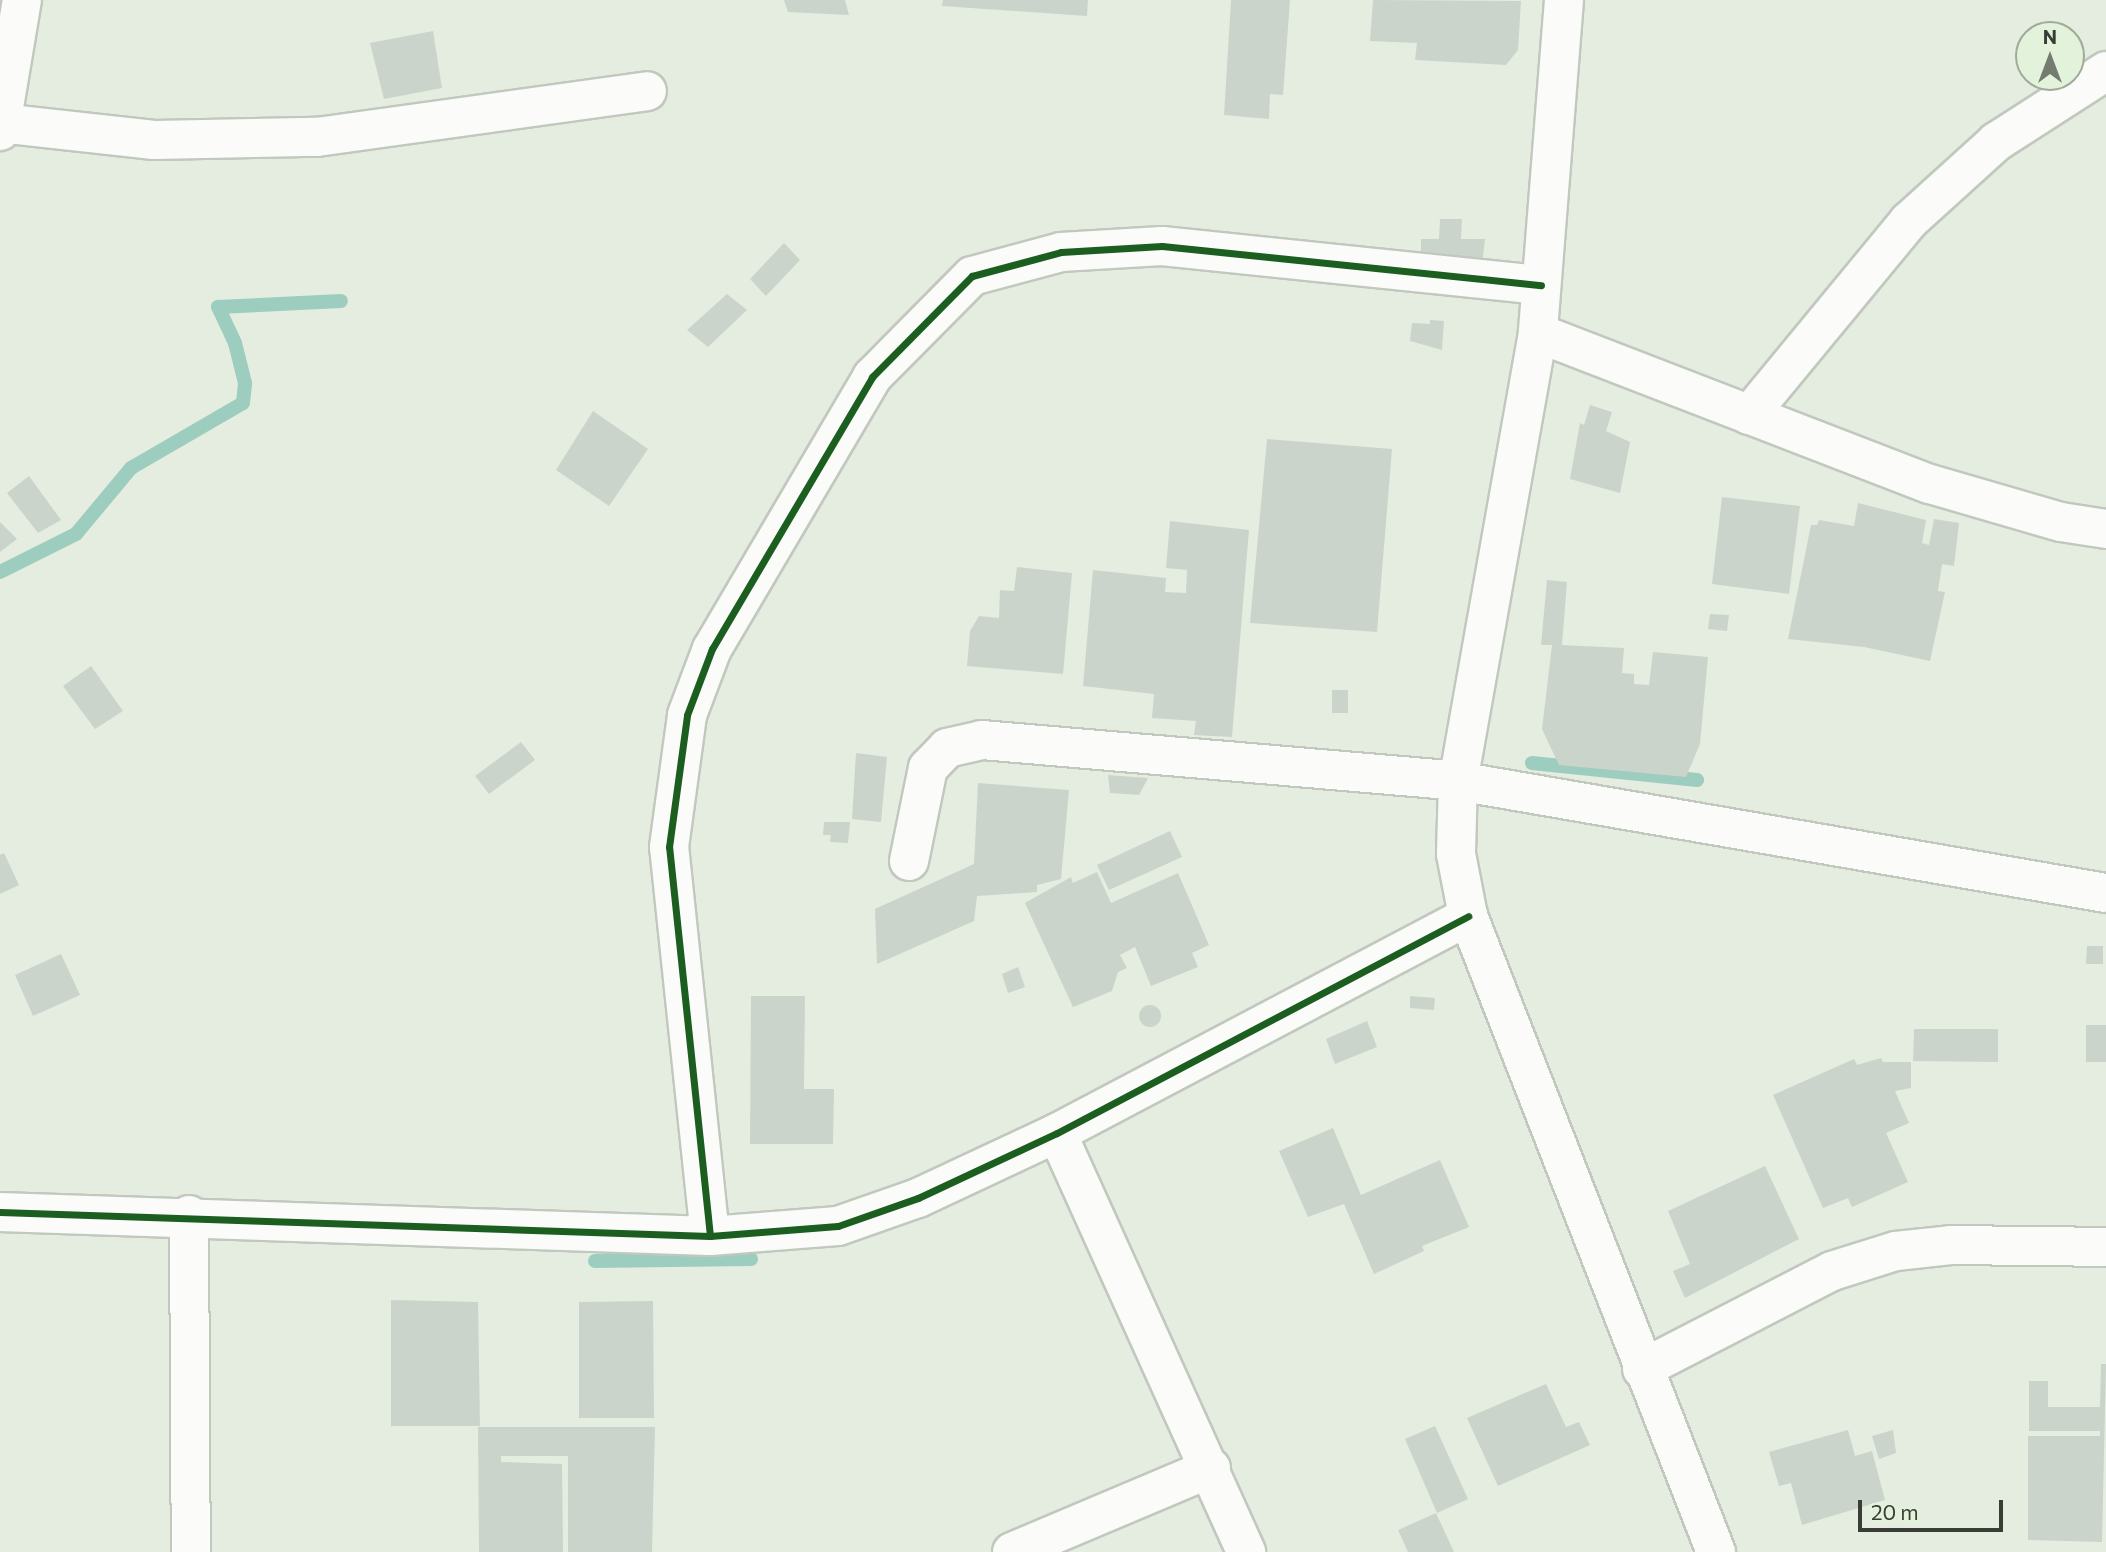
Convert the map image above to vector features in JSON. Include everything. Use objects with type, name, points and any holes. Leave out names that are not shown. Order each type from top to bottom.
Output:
[{"type":"street","points":[[22,0],[1,125],[155,140],[317,137],[647,91]]},
{"type":"street","points":[[1564,0],[1538,333],[1458,781],[1456,854],[1468,916],[1643,1369],[1717,1552]]},
{"type":"street","points":[[1749,415],[1909,221],[1996,142],[2106,71]]},
{"type":"street","points":[[710,1236],[669,848],[687,715],[712,649],[872,377],[972,276],[1061,252],[1162,246],[1541,285]]},
{"type":"street","points":[[1538,333],[1930,484],[2062,522],[2106,529]]},
{"type":"street","points":[[909,861],[928,768],[947,748],[982,740],[1458,781],[2106,893]]},
{"type":"street","points":[[0,1212],[189,1216],[710,1236],[838,1226],[918,1198],[1057,1133],[1468,916]]},
{"type":"street","points":[[1057,1133],[1211,1468],[1246,1552]]},
{"type":"street","points":[[189,1216],[191,1552]]},
{"type":"street","points":[[1643,1369],[1832,1271],[1896,1251],[1951,1245],[2106,1247]]},
{"type":"street","points":[[1012,1552],[1211,1468]]},
{"type":"building","points":[[784,0],[845,0],[849,15],[788,12]]},
{"type":"building","points":[[943,0],[1088,0],[1087,16],[942,6]]},
{"type":"building","points":[[1231,0],[1290,0],[1283,95],[1270,94],[1269,119],[1224,115]]},
{"type":"building","points":[[1373,0],[1521,1],[1518,50],[1506,65],[1415,60],[1417,43],[1370,41]]},
{"type":"building","points":[[433,31],[442,88],[384,99],[370,43]]},
{"type":"building","points":[[1440,219],[1462,219],[1461,239],[1485,239],[1482,265],[1421,262],[1421,239],[1439,239]]},
{"type":"building","points":[[784,243],[800,260],[766,296],[750,279]]},
{"type":"building","points":[[727,294],[747,310],[708,347],[687,330]]},
{"type":"building","points":[[1430,320],[1444,321],[1442,350],[1410,341],[1412,323],[1430,324]]},
{"type":"building","points":[[1590,405],[1612,412],[1606,431],[1630,442],[1620,493],[1570,479],[1580,423],[1584,425]]},
{"type":"building","points":[[593,411],[648,449],[609,506],[556,470]]},
{"type":"building","points":[[1267,439],[1392,449],[1377,632],[1250,623]]},
{"type":"building","points":[[29,476],[61,520],[38,533],[7,493]]},
{"type":"building","points":[[1722,497],[1800,506],[1789,594],[1712,584]]},
{"type":"building","points":[[1858,503],[1926,520],[1922,543],[1929,545],[1934,519],[1959,523],[1954,566],[1942,564],[1938,591],[1945,592],[1930,661],[1864,647],[1788,639],[1811,525],[1817,525],[1819,520],[1854,526]]},
{"type":"building","points":[[1170,521],[1249,530],[1232,737],[1194,735],[1196,721],[1152,718],[1154,694],[1083,686],[1093,570],[1166,578],[1165,592],[1186,593],[1187,570],[1166,568]]},
{"type":"building","points":[[0,522],[17,539],[0,552]]},
{"type":"building","points":[[1017,567],[1072,573],[1063,674],[967,666],[970,631],[979,616],[999,618],[1000,590],[1014,591]]},
{"type":"building","points":[[1547,580],[1567,582],[1562,645],[1624,648],[1622,673],[1634,674],[1634,684],[1649,685],[1653,652],[1708,657],[1700,744],[1686,777],[1559,765],[1542,729],[1552,645],[1541,645]]},
{"type":"building","points":[[1710,614],[1729,615],[1727,631],[1708,629]]},
{"type":"building","points":[[91,666],[123,711],[95,729],[63,686]]},
{"type":"building","points":[[1332,690],[1348,690],[1348,713],[1332,713]]},
{"type":"building","points":[[521,742],[535,760],[489,794],[475,776]]},
{"type":"building","points":[[856,753],[887,757],[881,822],[852,819]]},
{"type":"building","points":[[1108,775],[1148,778],[1139,795],[1110,793]]},
{"type":"building","points":[[978,783],[1069,790],[1061,879],[1037,885],[1037,892],[977,896],[974,921],[877,964],[875,909],[974,864]]},
{"type":"building","points":[[824,822],[850,822],[848,843],[830,842],[831,835],[823,835]]},
{"type":"building","points":[[1170,831],[1182,857],[1109,890],[1097,865]]},
{"type":"building","points":[[4,853],[19,885],[0,894],[0,855]]},
{"type":"building","points":[[1097,872],[1111,903],[1178,873],[1209,945],[1192,953],[1198,967],[1151,986],[1135,947],[1120,955],[1127,968],[1118,972],[1112,991],[1073,1007],[1025,903],[1071,877],[1073,883]]},
{"type":"building","points":[[2087,946],[2103,946],[2103,964],[2086,964]]},
{"type":"building","points":[[61,954],[80,995],[33,1016],[15,975]]},
{"type":"building","points":[[1018,967],[1025,987],[1008,993],[1002,974]]},
{"type":"building","points":[[751,996],[805,996],[804,1089],[834,1089],[833,1144],[750,1144]]},
{"type":"building","points":[[1410,996],[1435,998],[1434,1010],[1410,1008]]},
{"type":"building","points":[[1146,1005],[1154,1005],[1161,1012],[1161,1020],[1154,1027],[1146,1027],[1139,1020],[1139,1012]]},
{"type":"building","points":[[1367,1021],[1377,1047],[1335,1064],[1326,1039]]},
{"type":"building","points":[[2086,1025],[2106,1025],[2106,1062],[2086,1062]]},
{"type":"building","points":[[1914,1029],[1998,1029],[1998,1062],[1913,1061]]},
{"type":"building","points":[[1881,1058],[1883,1062],[1911,1062],[1911,1088],[1895,1091],[1909,1123],[1886,1133],[1908,1182],[1852,1207],[1848,1198],[1823,1208],[1773,1095],[1854,1059],[1857,1065]]},
{"type":"building","points":[[1333,1128],[1361,1195],[1440,1160],[1469,1227],[1422,1246],[1424,1251],[1374,1274],[1344,1204],[1308,1217],[1279,1151]]},
{"type":"building","points":[[1765,1166],[1799,1239],[1685,1298],[1673,1271],[1690,1264],[1668,1211]]},
{"type":"building","points":[[391,1300],[478,1302],[480,1426],[391,1426]]},
{"type":"building","points":[[653,1301],[654,1418],[579,1418],[579,1302]]},
{"type":"building","points":[[2101,1364],[2106,1364],[2102,1542],[2028,1540],[2028,1436],[2100,1436],[2100,1431],[2029,1431],[2029,1381],[2048,1381],[2048,1407],[2100,1407]]},
{"type":"building","points":[[1546,1384],[1566,1427],[1579,1422],[1590,1445],[1498,1486],[1467,1418]]},
{"type":"building","points":[[1435,1426],[1468,1499],[1437,1513],[1405,1439]]},
{"type":"building","points":[[478,1427],[655,1427],[652,1552],[568,1552],[568,1456],[501,1456],[501,1462],[562,1464],[563,1552],[479,1552]]},
{"type":"building","points":[[1848,1430],[1855,1456],[1872,1451],[1885,1500],[1802,1525],[1791,1483],[1779,1486],[1769,1452]]},
{"type":"building","points":[[1893,1430],[1896,1453],[1879,1459],[1872,1436]]},
{"type":"building","points":[[1436,1513],[1454,1552],[1408,1552],[1398,1530]]},
{"type":"waterway","points":[[0,572],[76,534],[131,468],[243,403],[245,383],[235,343],[218,307],[341,301]]},
{"type":"waterway","points":[[1532,763],[1697,780]]},
{"type":"waterway","points":[[595,1261],[751,1259]]},
{"type":"cycle path","points":[[710,1236],[669,847],[687,715],[712,649],[872,377],[972,276],[1061,252],[1162,246],[1541,285]]},
{"type":"cycle path","points":[[0,1212],[710,1236],[838,1226],[918,1198],[1057,1133],[1468,916]]}]
